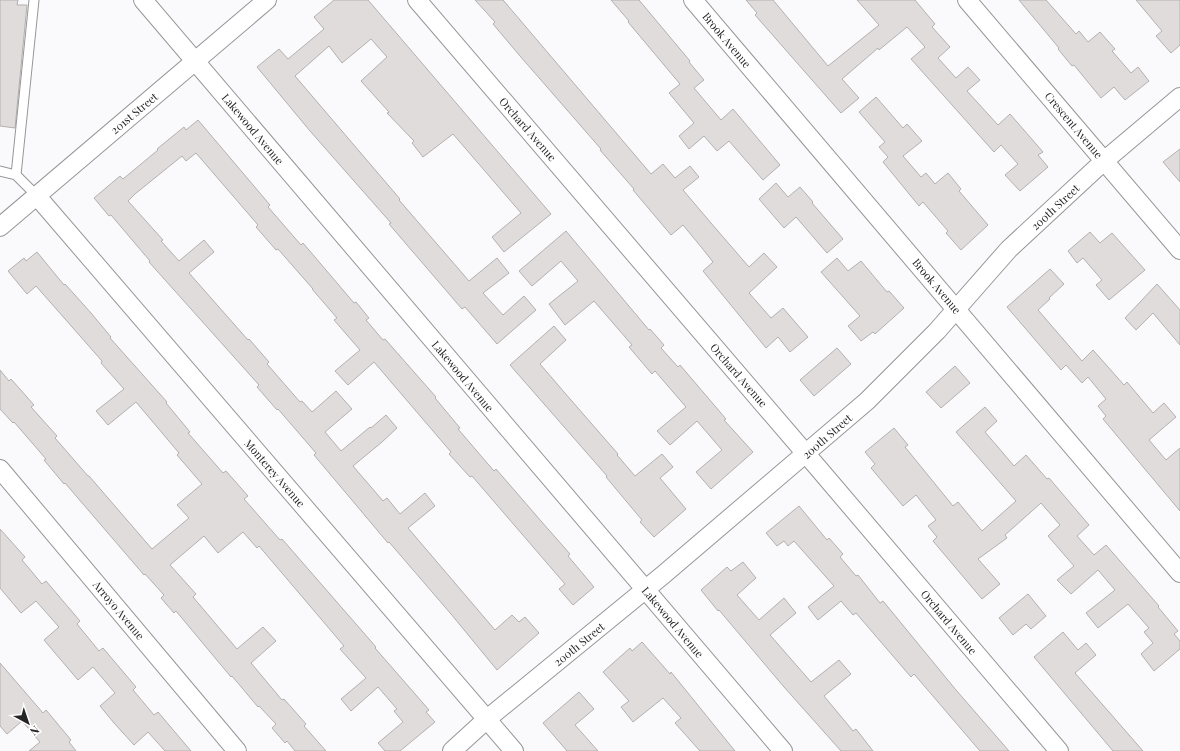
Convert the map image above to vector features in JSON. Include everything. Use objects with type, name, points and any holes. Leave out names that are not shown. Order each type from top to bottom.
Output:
[{"type":"street","name":"Lakewood Avenue","points":[[143,0],[783,751]]},
{"type":"street","name":"201st Street","points":[[0,226],[267,0]]},
{"type":"street","name":"Orchard Avenue","points":[[417,0],[1059,751]]},
{"type":"street","name":"Brook Avenue","points":[[693,0],[1180,573]]},
{"type":"street","name":"Crescent Avenue","points":[[967,0],[1180,250]]},
{"type":"street","name":"200th Street","points":[[452,751],[487,720],[646,590],[866,401],[896,373],[1010,249],[1104,161],[1180,97]]},
{"type":"street","name":"Monterey Avenue","points":[[36,195],[514,751]]},
{"type":"street","name":"Arroyo Avenue","points":[[0,469],[237,751]]},
{"type":"lane","points":[[16,175],[34,0]]},
{"type":"lane","points":[[0,171],[16,175],[36,195]]},
{"type":"building","points":[[0,0],[18,0],[17,5],[27,5],[15,128],[0,126]]},
{"type":"building","points":[[334,0],[368,0],[551,214],[504,252],[492,237],[521,213],[453,134],[423,157],[412,143],[414,141],[387,113],[389,112],[361,81],[387,57],[371,39],[342,63],[329,46],[295,76],[469,281],[497,258],[509,273],[483,293],[503,315],[524,296],[536,310],[497,344],[465,307],[462,309],[389,224],[391,223],[310,131],[257,67],[279,49],[288,59],[324,29],[314,17]]},
{"type":"building","points":[[475,0],[503,0],[651,174],[663,164],[675,178],[690,166],[699,177],[683,190],[711,223],[749,267],[764,253],[777,267],[749,293],[771,318],[783,308],[808,337],[790,352],[778,337],[766,348],[703,271],[713,262],[683,225],[671,235],[600,150],[601,149],[493,24],[495,22]]},
{"type":"building","points":[[611,0],[639,0],[704,80],[694,88],[721,120],[733,109],[780,165],[763,180],[729,141],[717,151],[704,136],[689,149],[679,136],[694,123],[669,93],[680,84]]},
{"type":"building","points":[[746,0],[773,0],[828,66],[879,25],[857,0],[915,0],[935,24],[932,27],[950,47],[938,58],[956,78],[968,67],[980,80],[967,91],[998,125],[1010,114],[1043,152],[1038,155],[1048,167],[1020,191],[1005,175],[1018,164],[1001,145],[994,152],[911,59],[925,47],[907,27],[879,50],[878,48],[842,79],[859,98],[841,113],[755,15],[757,13]]},
{"type":"building","points":[[1019,0],[1046,0],[1076,34],[1079,31],[1088,42],[1100,32],[1115,49],[1112,51],[1131,73],[1138,67],[1149,81],[1125,100],[1114,87],[1101,98],[1074,65],[1072,66]]},
{"type":"building","points":[[1136,0],[1180,0],[1180,45],[1171,53],[1156,36],[1162,31]]},
{"type":"building","points":[[876,97],[903,128],[907,124],[922,141],[903,156],[921,177],[926,173],[935,184],[948,173],[961,189],[959,191],[988,225],[961,250],[946,233],[948,231],[923,202],[919,206],[883,162],[888,157],[879,147],[885,142],[859,112]]},
{"type":"building","points":[[198,120],[270,205],[268,207],[301,245],[303,243],[354,303],[356,302],[369,318],[366,320],[383,340],[385,339],[436,397],[435,398],[460,428],[458,429],[494,471],[496,469],[570,554],[568,556],[594,587],[573,605],[559,589],[565,584],[472,476],[470,477],[449,454],[451,452],[374,362],[348,385],[335,371],[360,350],[334,320],[337,318],[313,289],[278,249],[276,250],[256,227],[258,225],[196,153],[186,161],[182,156],[135,194],[128,201],[163,240],[161,241],[179,261],[204,240],[214,252],[189,273],[269,362],[267,364],[300,402],[302,401],[312,412],[336,391],[352,409],[325,432],[341,451],[386,415],[397,428],[353,466],[383,501],[387,498],[400,514],[425,493],[435,506],[408,528],[495,630],[512,615],[519,622],[525,617],[539,633],[497,670],[451,614],[389,542],[388,543],[314,455],[316,453],[257,387],[259,385],[149,262],[150,261],[111,215],[109,216],[94,198],[120,176],[123,179],[184,127],[186,130]]},
{"type":"building","points":[[1180,149],[1180,182],[1163,162]]},
{"type":"building","points":[[776,183],[788,197],[800,187],[843,239],[827,253],[796,217],[784,228],[759,199]]},
{"type":"building","points":[[566,231],[649,330],[650,329],[664,345],[661,348],[678,367],[680,365],[726,419],[724,420],[753,452],[711,489],[696,472],[722,450],[697,421],[670,445],[657,431],[686,407],[655,371],[652,374],[629,347],[632,345],[594,301],[565,325],[549,304],[578,281],[561,261],[532,286],[519,271]]},
{"type":"building","points":[[1090,232],[1100,243],[1112,233],[1145,270],[1109,300],[1096,285],[1102,280],[1083,258],[1077,263],[1068,251]]},
{"type":"building","points":[[37,252],[64,285],[65,284],[91,313],[111,337],[110,338],[167,402],[166,403],[190,432],[188,433],[223,473],[226,471],[248,496],[244,499],[280,540],[282,539],[429,710],[426,712],[435,722],[400,751],[385,751],[378,743],[403,722],[394,711],[397,709],[378,687],[351,711],[341,699],[366,678],[340,649],[344,646],[259,546],[257,548],[243,532],[218,553],[204,536],[170,565],[196,594],[193,597],[237,649],[263,627],[276,641],[251,663],[282,700],[284,699],[306,724],[304,726],[326,751],[295,751],[287,741],[285,743],[272,728],[276,724],[259,706],[258,707],[232,676],[231,677],[176,611],[174,613],[161,598],[164,595],[145,574],[144,575],[65,483],[64,484],[44,460],[46,459],[14,422],[13,423],[0,409],[0,370],[9,381],[11,379],[34,405],[31,407],[57,436],[55,438],[152,549],[189,518],[177,505],[202,484],[177,455],[179,453],[136,402],[108,425],[96,411],[124,389],[101,363],[102,361],[36,286],[27,294],[8,271],[24,258],[26,261]]},
{"type":"building","points":[[837,258],[848,271],[861,261],[887,292],[889,291],[904,308],[875,334],[873,332],[861,341],[848,326],[860,316],[821,272]]},
{"type":"building","points":[[1050,269],[1064,284],[1038,310],[1082,361],[1093,350],[1124,385],[1127,382],[1153,413],[1164,403],[1176,417],[1149,440],[1166,460],[1180,448],[1180,511],[1103,419],[1106,416],[1098,406],[1106,399],[1088,377],[1082,383],[1066,365],[1061,370],[1007,307]]},
{"type":"building","points":[[1157,284],[1180,310],[1180,345],[1153,313],[1136,330],[1125,318]]},
{"type":"building","points":[[554,326],[566,340],[540,364],[618,454],[617,455],[635,476],[662,454],[673,467],[660,478],[686,509],[654,537],[640,522],[642,520],[606,477],[607,476],[510,365]]},
{"type":"building","points":[[837,348],[851,364],[814,396],[800,380]]},
{"type":"building","points":[[955,366],[970,383],[941,408],[926,392]]},
{"type":"building","points":[[985,407],[997,421],[985,432],[1014,466],[1026,455],[1047,479],[1049,478],[1089,525],[1077,536],[1094,555],[1106,545],[1159,606],[1158,607],[1178,631],[1174,634],[1180,641],[1180,649],[1154,671],[1141,654],[1153,643],[1144,632],[1149,628],[1128,604],[1098,628],[1086,613],[1115,590],[1098,570],[1071,594],[1057,580],[1074,566],[1048,536],[1060,525],[1041,503],[1005,535],[1007,538],[978,559],[1000,584],[982,599],[933,541],[937,537],[928,526],[936,520],[916,495],[903,506],[871,468],[875,464],[865,452],[894,428],[908,445],[905,447],[953,506],[958,502],[982,531],[1016,501],[956,432]]},
{"type":"building","points":[[799,506],[827,540],[829,538],[843,554],[840,557],[856,576],[858,575],[880,603],[883,601],[956,690],[1009,751],[980,751],[914,674],[911,677],[856,613],[853,615],[841,601],[818,620],[808,607],[834,586],[794,541],[788,546],[784,541],[777,546],[766,533]]},
{"type":"building","points":[[0,529],[25,557],[22,560],[42,584],[46,581],[80,621],[77,624],[99,651],[103,648],[136,687],[133,690],[154,715],[158,712],[191,751],[165,751],[148,732],[134,745],[114,723],[100,706],[115,693],[93,667],[78,680],[44,640],[59,627],[36,601],[21,613],[0,588]]},
{"type":"building","points":[[743,562],[756,578],[737,595],[759,620],[784,598],[796,613],[770,635],[811,682],[839,660],[851,674],[824,696],[853,731],[856,729],[873,751],[841,751],[701,590],[727,567],[731,571]]},
{"type":"building","points":[[1028,594],[1046,616],[1031,629],[1026,624],[1013,635],[999,618]]},
{"type":"building","points":[[1063,632],[1078,650],[1086,643],[1096,655],[1075,673],[1143,751],[1113,751],[1034,657]]},
{"type":"building","points":[[642,642],[670,674],[671,672],[735,751],[700,751],[675,723],[681,718],[663,698],[633,722],[621,707],[629,701],[603,672],[630,648],[632,651]]},
{"type":"building","points":[[0,663],[43,713],[46,710],[71,740],[69,742],[76,751],[29,751],[40,742],[22,721],[7,734],[0,726]]},
{"type":"building","points":[[579,692],[594,709],[575,725],[598,751],[567,751],[543,723]]}]
